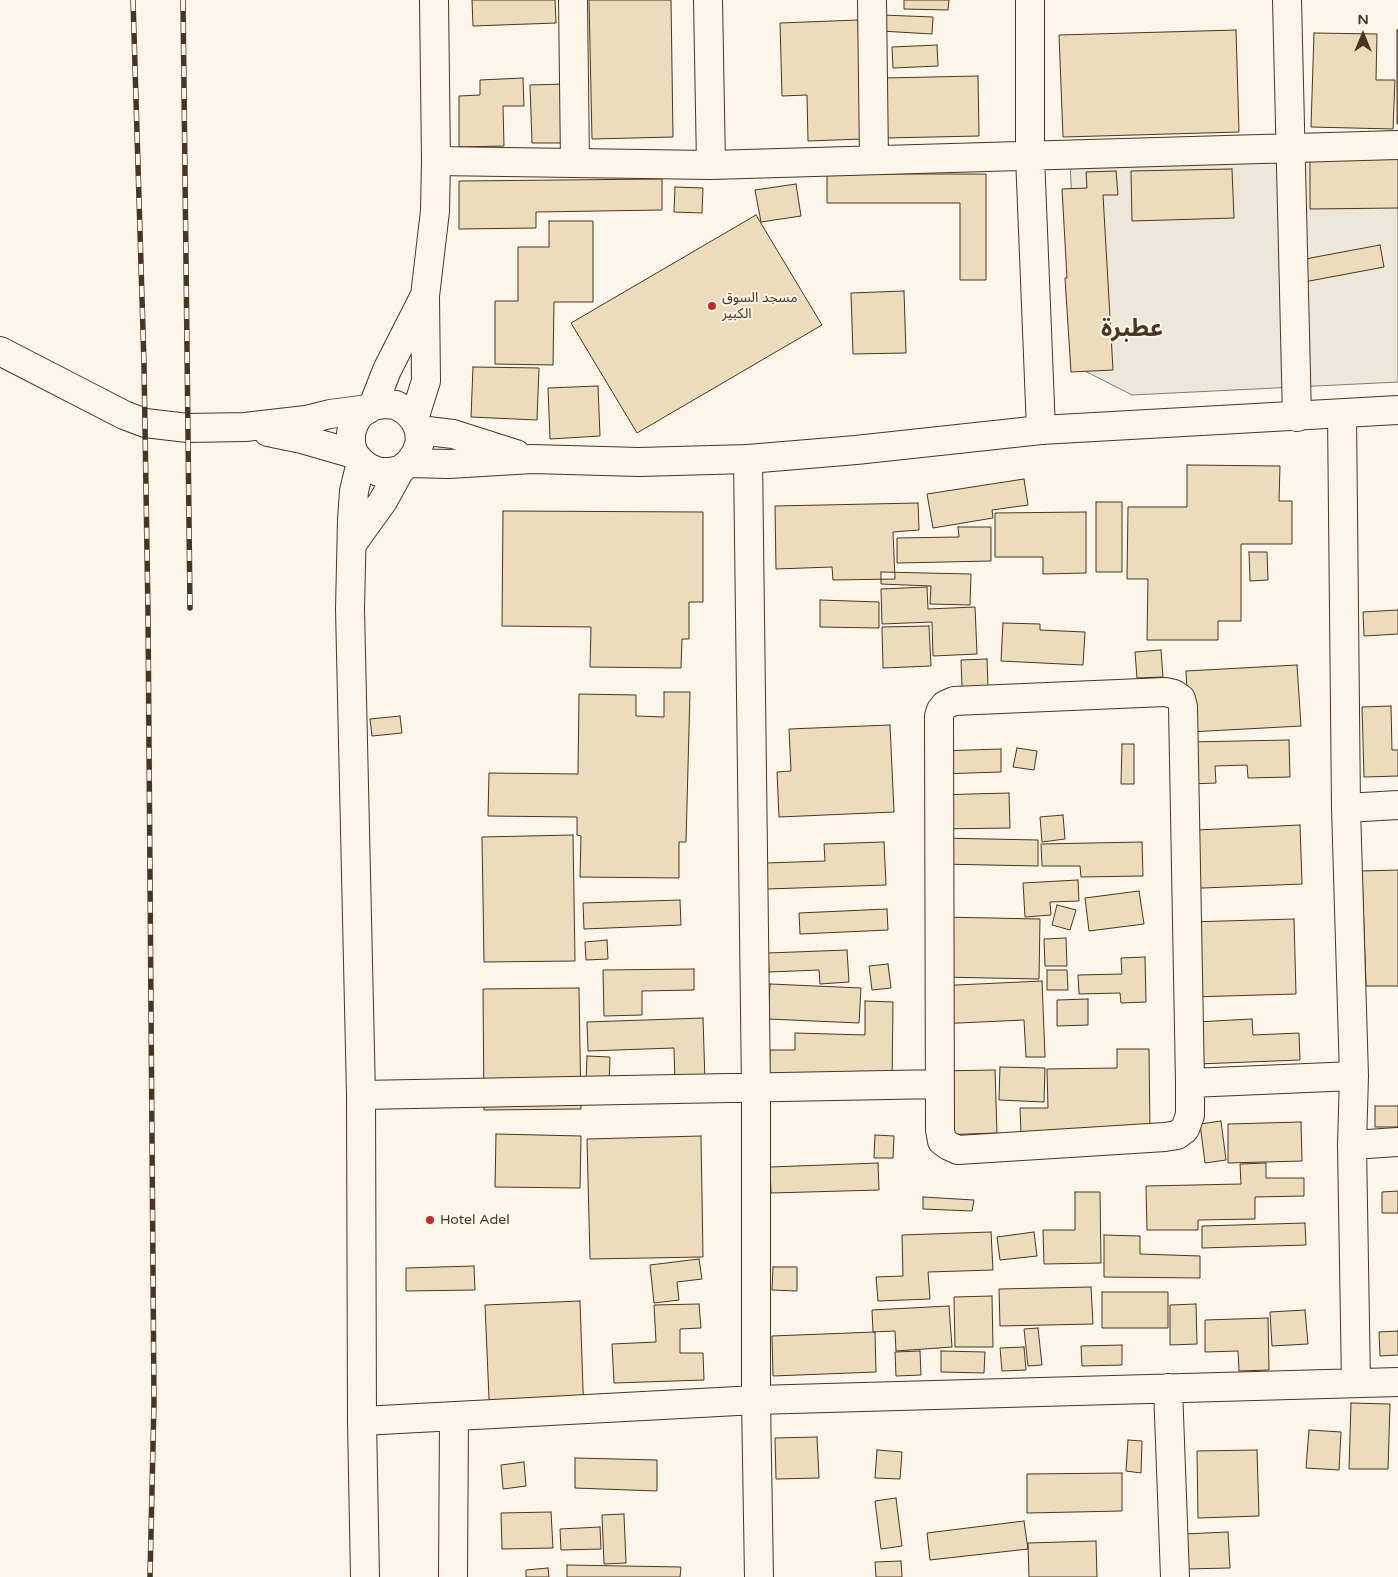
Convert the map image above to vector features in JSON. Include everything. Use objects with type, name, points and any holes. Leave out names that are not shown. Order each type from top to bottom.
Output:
[{"type":"street","points":[[352,544],[405,466],[416,453],[420,442],[417,424],[426,381],[425,296],[435,211],[434,0]]},
{"type":"street","points":[[573,0],[574,163]]},
{"type":"street","points":[[708,0],[711,165]]},
{"type":"street","points":[[872,0],[874,160]]},
{"type":"street","points":[[1030,0],[1030,156],[1040,430]]},
{"type":"street","points":[[1287,0],[1297,417]]},
{"type":"street","points":[[436,161],[711,165],[1398,145]]},
{"type":"street","points":[[365,1577],[360,1095],[350,609],[357,458],[351,444],[351,433],[360,415],[370,407],[425,296]]},
{"type":"street","points":[[0,351],[124,415],[145,423],[188,428],[245,427],[306,420],[385,404],[396,405],[406,411],[417,424],[532,459]]},
{"type":"street","points":[[245,427],[302,439],[357,458],[369,468],[379,472],[390,472],[405,466],[532,459],[639,462],[748,459],[856,450],[1040,430],[1172,421],[1297,417],[1398,410]]},
{"type":"street","points":[[1342,414],[1346,808],[1354,1076],[1352,1145],[1356,1383]]},
{"type":"street","points":[[748,459],[756,1089],[756,1400],[759,1577]]},
{"type":"street","points":[[1165,692],[1174,694],[1180,700],[1183,707],[1190,1083],[1190,1114],[1185,1129],[1177,1135],[1166,1138],[958,1150],[942,1141],[940,1130],[940,1084],[939,716],[941,710],[945,705],[954,701],[1165,692]]},
{"type":"street","points":[[1346,808],[1398,805]]},
{"type":"street","points":[[1190,1083],[1354,1076]]},
{"type":"street","points":[[360,1095],[756,1089],[940,1084]]},
{"type":"street","points":[[1352,1145],[1398,1142]]},
{"type":"street","points":[[362,1421],[756,1400],[1398,1382]]},
{"type":"street","points":[[1168,1388],[1175,1577]]},
{"type":"street","points":[[453,1577],[454,1416]]},
{"type":"shaded area","points":[[1398,156],[1398,382],[1132,395],[1079,368],[1070,160]]},
{"type":"building","points":[[472,0],[555,0],[556,23],[473,26]]},
{"type":"building","points":[[589,0],[671,0],[673,137],[592,139]]},
{"type":"building","points":[[904,0],[949,0],[948,10],[904,9]]},
{"type":"building","points":[[882,15],[933,17],[932,34],[881,31]]},
{"type":"building","points":[[858,20],[862,139],[808,141],[807,95],[782,96],[780,23]]},
{"type":"building","points":[[1236,30],[1239,132],[1063,137],[1059,35]]},
{"type":"building","points":[[1398,30],[1398,124],[1397,124]]},
{"type":"building","points":[[1314,33],[1377,34],[1376,80],[1395,80],[1393,129],[1311,127]]},
{"type":"building","points":[[937,45],[938,66],[893,68],[892,47]]},
{"type":"building","points":[[978,76],[979,136],[886,138],[884,78]]},
{"type":"building","points":[[523,78],[524,106],[503,106],[504,146],[459,147],[459,96],[480,95],[480,80]]},
{"type":"building","points":[[565,84],[566,143],[532,143],[530,85]]},
{"type":"building","points":[[1398,159],[1398,208],[1310,209],[1310,160]]},
{"type":"building","points":[[1232,169],[1234,218],[1132,221],[1131,171]]},
{"type":"building","points":[[1116,171],[1118,195],[1103,195],[1113,370],[1071,372],[1062,189],[1087,188],[1086,172]]},
{"type":"building","points":[[827,174],[986,174],[986,280],[960,280],[960,203],[827,203]]},
{"type":"building","points":[[662,179],[662,210],[536,212],[536,228],[459,229],[459,181]]},
{"type":"building","points":[[796,184],[801,216],[761,222],[755,190]]},
{"type":"building","points":[[675,187],[703,188],[702,213],[674,212]]},
{"type":"building","points":[[756,215],[822,325],[637,433],[571,323]]},
{"type":"building","points":[[549,221],[593,221],[593,302],[554,302],[553,365],[495,364],[495,301],[518,301],[518,247],[549,247]]},
{"type":"building","points":[[1380,245],[1384,267],[1304,282],[1300,260]]},
{"type":"building","points":[[904,291],[906,353],[853,354],[851,293]]},
{"type":"building","points":[[473,367],[539,368],[537,420],[471,417]]},
{"type":"building","points":[[598,386],[600,436],[550,439],[548,388]]},
{"type":"building","points":[[1187,465],[1280,466],[1279,501],[1292,501],[1292,544],[1241,544],[1241,621],[1218,621],[1218,640],[1147,640],[1148,579],[1127,579],[1128,507],[1187,507]]},
{"type":"building","points":[[1024,479],[1028,505],[992,510],[993,518],[933,528],[927,494]]},
{"type":"building","points":[[1096,502],[1122,502],[1122,572],[1096,572]]},
{"type":"building","points":[[918,503],[919,530],[893,532],[895,579],[833,580],[832,567],[776,569],[775,506]]},
{"type":"building","points":[[503,511],[703,512],[703,602],[689,602],[689,639],[682,639],[681,668],[590,667],[591,627],[502,626]]},
{"type":"building","points":[[1086,512],[1086,573],[1043,574],[1043,557],[995,557],[995,513]]},
{"type":"building","points":[[958,527],[991,527],[991,561],[897,563],[897,538],[959,537]]},
{"type":"building","points":[[1249,552],[1267,552],[1268,580],[1250,581]]},
{"type":"building","points":[[881,572],[971,574],[970,605],[930,604],[931,586],[881,584]]},
{"type":"building","points":[[927,587],[928,609],[975,607],[977,654],[933,656],[932,622],[882,624],[881,589]]},
{"type":"building","points":[[820,600],[879,602],[879,628],[820,627]]},
{"type":"building","points":[[1398,610],[1398,634],[1364,636],[1363,612]]},
{"type":"building","points":[[1003,623],[1040,624],[1040,630],[1085,632],[1083,665],[1001,661]]},
{"type":"building","points":[[929,626],[931,666],[883,668],[882,627]]},
{"type":"building","points":[[1161,650],[1163,677],[1137,678],[1135,652]]},
{"type":"building","points":[[987,659],[988,687],[962,688],[961,660]]},
{"type":"building","points":[[1297,665],[1301,726],[1189,732],[1186,671]]},
{"type":"building","points":[[664,692],[690,692],[686,842],[679,842],[679,878],[580,877],[581,836],[577,835],[577,817],[488,816],[489,773],[578,774],[579,694],[636,695],[636,716],[664,717]]},
{"type":"building","points":[[1391,706],[1392,750],[1398,750],[1398,776],[1364,777],[1362,707]]},
{"type":"building","points":[[400,716],[402,733],[372,736],[370,719]]},
{"type":"building","points":[[890,725],[894,812],[779,817],[777,772],[791,771],[789,729]]},
{"type":"building","points":[[1289,740],[1290,777],[1248,778],[1247,765],[1215,766],[1216,783],[1190,784],[1189,742]]},
{"type":"building","points":[[1122,744],[1134,744],[1134,784],[1121,784]]},
{"type":"building","points":[[1017,748],[1037,751],[1034,770],[1013,767]]},
{"type":"building","points":[[1001,749],[1001,772],[938,774],[938,751]]},
{"type":"building","points":[[1009,793],[1010,828],[935,829],[934,795]]},
{"type":"building","points":[[1063,815],[1065,839],[1042,842],[1040,817]]},
{"type":"building","points":[[1300,825],[1302,884],[1178,889],[1176,831]]},
{"type":"building","points":[[573,835],[575,961],[484,962],[482,837]]},
{"type":"building","points":[[939,838],[1038,840],[1038,866],[939,864]]},
{"type":"building","points":[[884,842],[886,885],[767,889],[766,863],[825,861],[824,844]]},
{"type":"building","points":[[1142,842],[1143,876],[1081,877],[1080,866],[1042,866],[1041,844]]},
{"type":"building","points":[[1398,870],[1398,986],[1366,986],[1362,871]]},
{"type":"building","points":[[1078,880],[1079,901],[1050,902],[1051,915],[1025,917],[1023,883]]},
{"type":"building","points":[[1139,891],[1144,924],[1089,931],[1085,898]]},
{"type":"building","points":[[680,900],[681,925],[584,929],[583,903]]},
{"type":"building","points":[[1057,905],[1076,910],[1070,930],[1052,925]]},
{"type":"building","points":[[887,909],[888,930],[800,934],[799,913]]},
{"type":"building","points":[[941,917],[1040,919],[1039,979],[940,977]]},
{"type":"building","points":[[1294,919],[1296,994],[1190,997],[1188,922]]},
{"type":"building","points":[[1066,938],[1067,966],[1045,966],[1044,939]]},
{"type":"building","points":[[607,940],[608,959],[586,960],[585,942]]},
{"type":"building","points":[[847,950],[849,982],[820,984],[819,970],[769,972],[768,953]]},
{"type":"building","points":[[1145,957],[1146,1002],[1121,1003],[1120,993],[1079,994],[1078,975],[1122,974],[1121,958]]},
{"type":"building","points":[[888,964],[891,988],[872,990],[869,966]]},
{"type":"building","points":[[694,969],[694,990],[642,991],[642,1015],[604,1016],[603,970]]},
{"type":"building","points":[[1047,970],[1067,970],[1068,990],[1047,990]]},
{"type":"building","points":[[1042,981],[1045,1057],[1026,1057],[1024,1020],[937,1024],[935,986]]},
{"type":"building","points":[[770,984],[861,988],[859,1023],[768,1019]]},
{"type":"building","points":[[579,988],[581,1109],[484,1110],[483,989]]},
{"type":"building","points":[[1088,999],[1088,1025],[1057,1026],[1057,1000]]},
{"type":"building","points":[[865,1001],[893,1002],[892,1082],[769,1080],[770,1050],[795,1050],[795,1033],[865,1035]]},
{"type":"building","points":[[703,1018],[705,1082],[675,1083],[674,1048],[588,1051],[587,1022]]},
{"type":"building","points":[[1252,1019],[1253,1035],[1299,1033],[1300,1060],[1198,1064],[1196,1022]]},
{"type":"building","points":[[1117,1049],[1149,1049],[1150,1132],[1021,1134],[1020,1108],[1048,1108],[1047,1069],[1117,1068]]},
{"type":"building","points":[[587,1056],[610,1057],[609,1083],[586,1082]]},
{"type":"building","points":[[1000,1067],[1045,1068],[1044,1102],[999,1100]]},
{"type":"building","points":[[995,1070],[997,1133],[938,1135],[936,1071]]},
{"type":"building","points":[[1375,1106],[1398,1106],[1398,1127],[1375,1127]]},
{"type":"building","points":[[1221,1121],[1226,1160],[1205,1163],[1200,1124]]},
{"type":"building","points":[[1301,1122],[1302,1161],[1228,1163],[1228,1124]]},
{"type":"building","points":[[496,1134],[581,1136],[580,1188],[495,1187]]},
{"type":"building","points":[[875,1135],[894,1136],[893,1158],[874,1158]]},
{"type":"building","points":[[701,1136],[703,1257],[590,1259],[587,1139]]},
{"type":"building","points":[[878,1163],[879,1190],[771,1193],[770,1167]]},
{"type":"building","points":[[1266,1163],[1266,1178],[1304,1178],[1304,1196],[1255,1197],[1255,1219],[1198,1220],[1198,1230],[1147,1230],[1146,1186],[1241,1184],[1240,1164]]},
{"type":"building","points":[[1398,1191],[1398,1213],[1382,1213],[1382,1192]]},
{"type":"building","points":[[1075,1192],[1100,1192],[1101,1263],[1044,1264],[1043,1230],[1075,1230]]},
{"type":"building","points":[[923,1197],[974,1200],[972,1211],[923,1209]]},
{"type":"building","points":[[1305,1223],[1306,1245],[1202,1248],[1202,1226]]},
{"type":"building","points":[[991,1232],[993,1270],[928,1272],[930,1299],[878,1301],[876,1277],[903,1276],[902,1235]]},
{"type":"building","points":[[1034,1232],[1037,1256],[1000,1260],[997,1237]]},
{"type":"building","points":[[1104,1235],[1140,1236],[1140,1254],[1200,1256],[1200,1278],[1104,1277]]},
{"type":"building","points":[[699,1259],[702,1279],[677,1282],[679,1300],[654,1303],[650,1265]]},
{"type":"building","points":[[474,1266],[475,1290],[406,1291],[406,1268]]},
{"type":"building","points":[[773,1267],[797,1267],[797,1291],[772,1290]]},
{"type":"building","points":[[1091,1287],[1093,1324],[1000,1326],[999,1289]]},
{"type":"building","points":[[1102,1292],[1168,1292],[1168,1328],[1102,1328]]},
{"type":"building","points":[[992,1296],[993,1347],[955,1347],[954,1297]]},
{"type":"building","points":[[580,1301],[584,1418],[490,1422],[485,1305]]},
{"type":"building","points":[[699,1304],[701,1328],[680,1329],[680,1353],[703,1353],[704,1380],[614,1383],[612,1344],[656,1342],[654,1305]]},
{"type":"building","points":[[1196,1304],[1197,1344],[1170,1345],[1170,1305]]},
{"type":"building","points":[[949,1306],[952,1347],[896,1351],[895,1331],[873,1332],[872,1310]]},
{"type":"building","points":[[1305,1310],[1308,1344],[1272,1346],[1270,1312]]},
{"type":"building","points":[[1268,1318],[1269,1370],[1239,1371],[1238,1351],[1205,1352],[1205,1320]]},
{"type":"building","points":[[1038,1328],[1042,1365],[1028,1366],[1024,1329]]},
{"type":"building","points":[[1398,1331],[1398,1355],[1380,1356],[1379,1332]]},
{"type":"building","points":[[875,1332],[876,1372],[773,1376],[772,1336]]},
{"type":"building","points":[[1122,1345],[1122,1365],[1082,1366],[1081,1346]]},
{"type":"building","points":[[1024,1347],[1026,1370],[1002,1371],[1000,1348]]},
{"type":"building","points":[[920,1351],[921,1375],[896,1376],[895,1352]]},
{"type":"building","points":[[941,1351],[985,1352],[984,1373],[941,1372]]},
{"type":"building","points":[[1351,1403],[1390,1404],[1388,1469],[1349,1469]]},
{"type":"building","points":[[1309,1430],[1341,1432],[1339,1470],[1306,1468]]},
{"type":"building","points":[[817,1437],[819,1478],[776,1479],[775,1438]]},
{"type":"building","points":[[1128,1440],[1142,1441],[1141,1473],[1126,1471]]},
{"type":"building","points":[[877,1450],[902,1452],[900,1479],[875,1478]]},
{"type":"building","points":[[1257,1450],[1259,1516],[1198,1518],[1197,1451]]},
{"type":"building","points":[[575,1458],[657,1460],[657,1491],[575,1488]]},
{"type":"building","points":[[524,1462],[526,1486],[503,1489],[501,1465]]},
{"type":"building","points":[[1122,1473],[1122,1511],[1027,1513],[1027,1474]]},
{"type":"building","points":[[896,1498],[902,1546],[881,1549],[875,1501]]},
{"type":"building","points":[[551,1512],[553,1548],[502,1549],[501,1513]]},
{"type":"building","points":[[624,1514],[626,1563],[604,1564],[602,1515]]},
{"type":"building","points":[[1024,1521],[1028,1549],[930,1560],[927,1533]]},
{"type":"building","points":[[600,1527],[601,1549],[561,1550],[560,1529]]},
{"type":"building","points":[[1228,1532],[1230,1568],[1185,1569],[1184,1534]]},
{"type":"building","points":[[1096,1541],[1097,1577],[1029,1577],[1028,1543]]},
{"type":"building","points":[[901,1561],[902,1577],[876,1577],[875,1562]]},
{"type":"building","points":[[567,1565],[681,1567],[680,1577],[567,1577]]},
{"type":"building","points":[[548,1568],[549,1577],[526,1577],[526,1570]]},
{"type":"railway","points":[[133,0],[144,364],[148,613],[154,1402],[150,1577]]},
{"type":"railway","points":[[183,0],[190,608]]},
{"type":"place","name":"مسجد السوق الكبير","points":[[712,306]]},
{"type":"place","name":"Hotel Adel","points":[[430,1220]]},
{"type":"district","name":"عطبرة","points":[[1132,330]]}]
